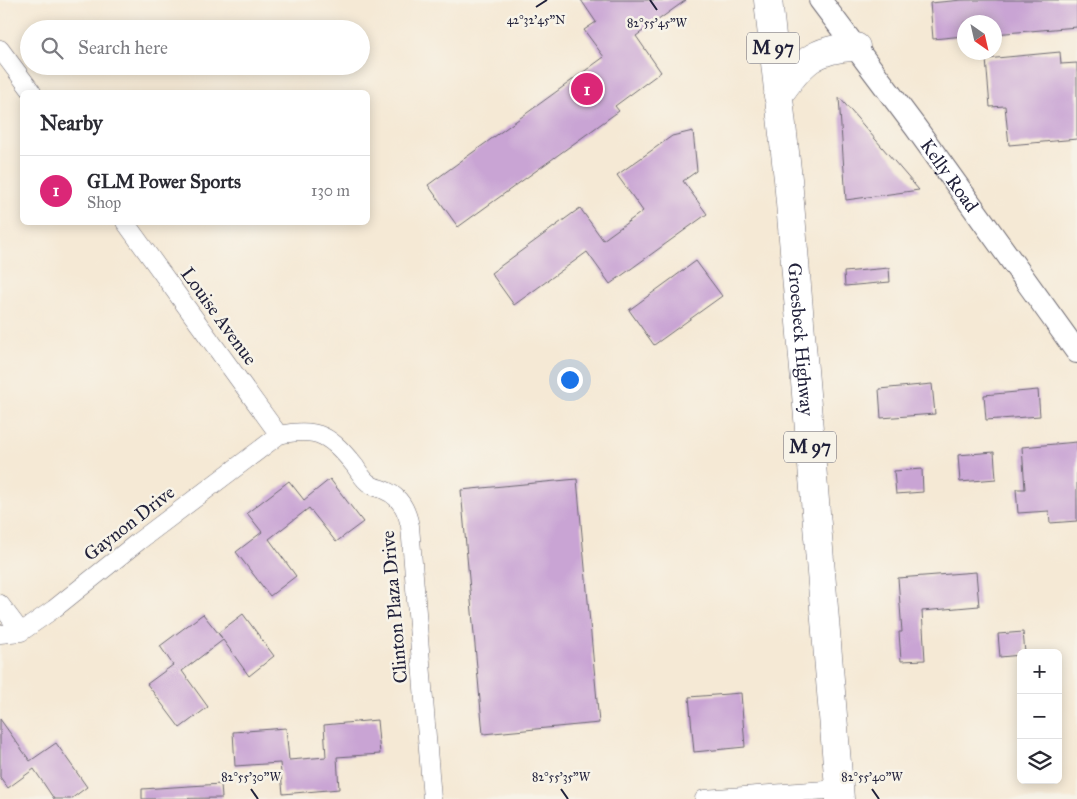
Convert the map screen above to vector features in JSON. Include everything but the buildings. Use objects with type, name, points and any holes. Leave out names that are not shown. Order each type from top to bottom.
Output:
[{"type":"main road","name":"Groesbeck Highway","points":[[768,0],[788,179],[839,794]]},
{"type":"main road","points":[[778,96],[793,74],[806,61],[830,49],[856,47]]},
{"type":"street","name":"Kelly Road","points":[[820,0],[1077,352]]},
{"type":"street","points":[[0,49],[31,90]]},
{"type":"street","name":"Louise Avenue","points":[[128,225],[279,435]]},
{"type":"street","name":"Clinton Plaza Drive","points":[[279,435],[297,431],[311,432],[324,436],[337,444],[369,484],[387,491],[396,497],[403,505],[407,514],[410,526],[432,799]]},
{"type":"street","name":"Gaynon Drive","points":[[0,634],[21,632],[54,609],[139,541],[279,435]]},
{"type":"street","points":[[0,604],[21,632]]},
{"type":"street","points":[[704,799],[839,794]]},
{"type":"place","name":"GLM Power Sports","points":[[587,89]]}]
